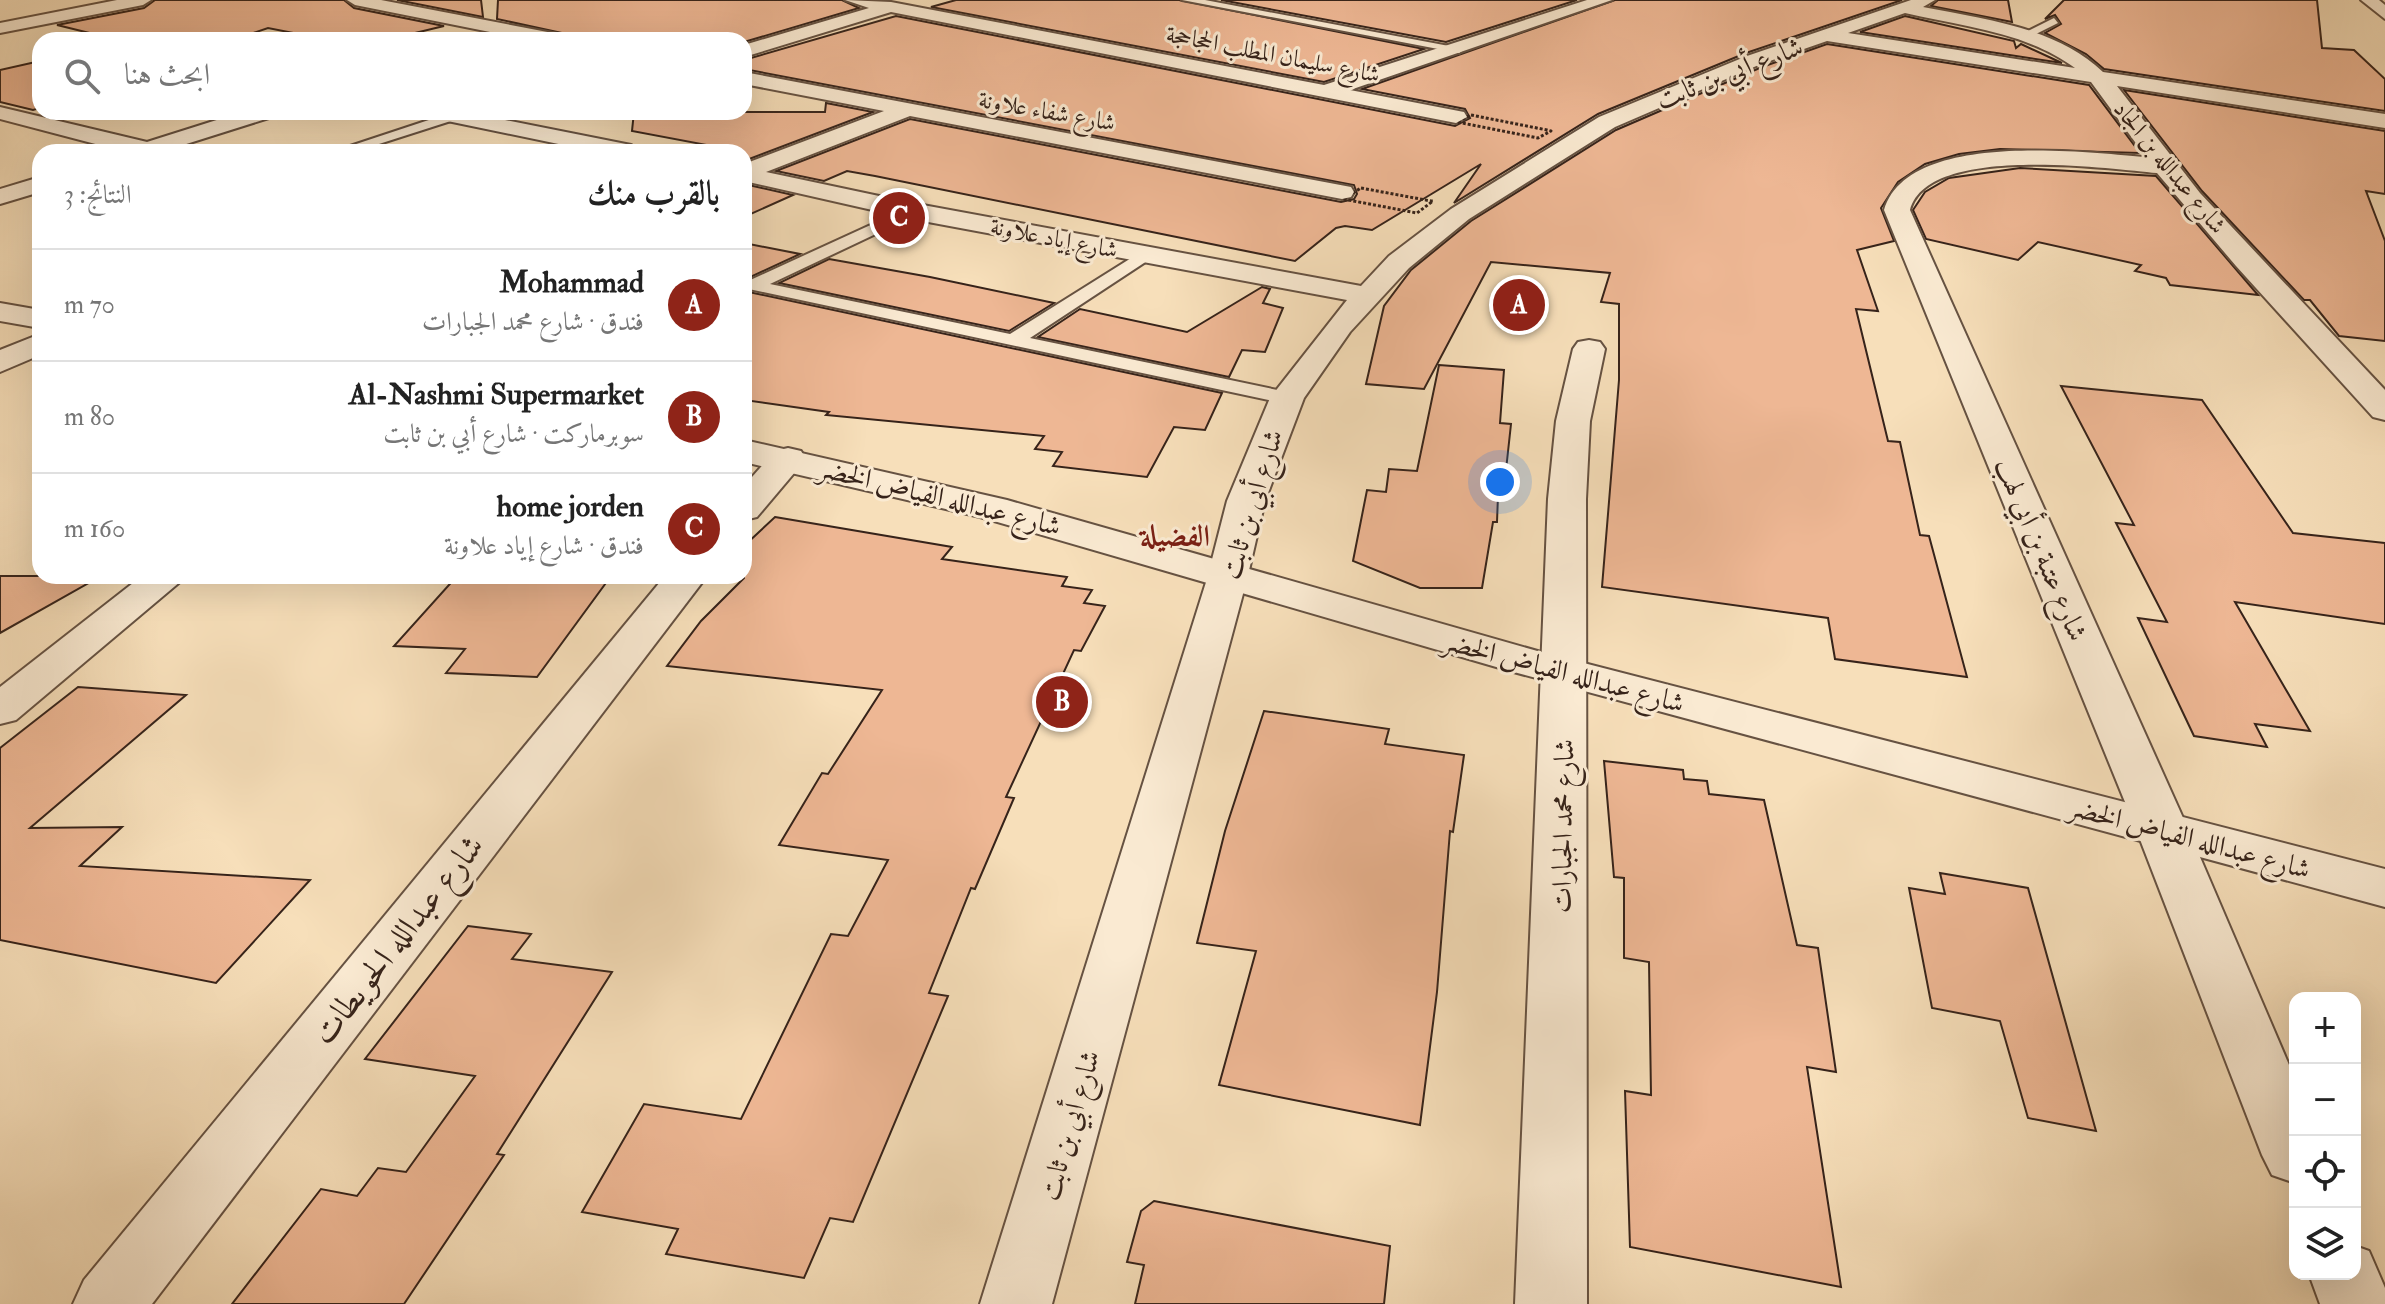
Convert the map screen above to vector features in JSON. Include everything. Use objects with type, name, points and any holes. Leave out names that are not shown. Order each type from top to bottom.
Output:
[{"type":"street","points":[[3,26],[143,0]]},
{"type":"street","points":[[355,0],[517,32]]},
{"type":"street","name":"شارع سليمان المطلب الحجاحجة","points":[[853,0],[1327,91],[1460,120]]},
{"type":"street","points":[[752,49],[921,0]]},
{"type":"street","points":[[1327,91],[1604,0]]},
{"type":"street","points":[[2369,0],[2385,14]]},
{"type":"street","name":"شارع أبي بن ثابت","points":[[1016,1304],[1227,579],[1246,501],[1287,398],[1365,295],[1399,262],[1460,214],[1607,122],[1823,35],[1915,4]]},
{"type":"street","name":"شارع عبدالله بن الجاد","points":[[1915,4],[2022,37],[2076,59],[2097,76],[2164,166],[2385,410]]},
{"type":"street","points":[[3,26],[36,32]]},
{"type":"street","points":[[1823,35],[2385,121]]},
{"type":"street","name":"شارع شفاء علاونة","points":[[752,80],[1348,197]]},
{"type":"street","points":[[752,170],[903,111]]},
{"type":"street","points":[[0,113],[120,144]]},
{"type":"street","points":[[162,144],[239,120]]},
{"type":"street","points":[[472,120],[588,144]]},
{"type":"street","name":"شارع عتبة بن أبي لهب","points":[[2164,166],[2020,158],[1955,166],[1922,177],[1902,192],[1897,210],[2162,829],[2289,1140]]},
{"type":"street","name":"شارع إياد علاونة","points":[[752,175],[912,211],[1365,295]]},
{"type":"street","points":[[0,197],[32,187]]},
{"type":"street","points":[[0,312],[32,318]]},
{"type":"street","points":[[0,362],[32,347]]},
{"type":"street","name":"شارع محمد الجبارات","points":[[1551,1304],[1566,673],[1567,499],[1573,421],[1589,349]]},
{"type":"street","name":"شارع عبدالله الفياض الخضر","points":[[752,452],[1019,514],[1227,579],[1566,673],[2385,888]]},
{"type":"street","points":[[752,500],[788,459]]},
{"type":"street","points":[[0,710],[157,584]]},
{"type":"street","name":"شارع عبدالله الحويطات","points":[[109,1304],[681,584]]},
{"type":"street","points":[[2346,1280],[2356,1304]]},
{"type":"lane","points":[[1187,0],[1459,49]]},
{"type":"lane","points":[[2022,37],[2054,21]]},
{"type":"lane","points":[[361,144],[427,120]]},
{"type":"lane","points":[[912,211],[752,286],[1287,398]]},
{"type":"lane","points":[[1014,340],[1144,255]]},
{"type":"path","points":[[1477,116],[1547,130]]},
{"type":"path","points":[[1460,120],[1534,137]]},
{"type":"path","points":[[1368,189],[1431,201]]},
{"type":"path","points":[[1348,197],[1413,213]]},
{"type":"building","points":[[155,0],[344,0],[354,8],[444,26],[419,32],[288,32],[268,28],[256,32],[85,32],[57,25],[144,8]]},
{"type":"building","points":[[397,0],[481,0],[483,17]]},
{"type":"building","points":[[498,0],[842,0],[859,8],[752,40],[752,32],[557,32],[497,19]]},
{"type":"building","points":[[956,0],[1179,0],[1424,49],[1324,82],[931,7]]},
{"type":"building","points":[[1221,0],[1577,0],[1446,42]]},
{"type":"building","points":[[1615,0],[1902,0],[1746,53],[1598,114],[1454,203],[1481,164],[1372,230],[1345,226],[1336,228],[1295,261],[847,171],[824,181],[776,171],[910,119],[1341,202],[1354,199],[1357,194],[1354,185],[752,71],[752,58],[896,16],[1455,126],[1470,118],[1465,109],[1362,89]]},
{"type":"building","points":[[1938,0],[2008,0],[2012,22],[1931,6]]},
{"type":"building","points":[[2064,0],[2317,0],[2322,48],[2354,50],[2385,79],[2385,111],[2104,69],[2086,54],[2045,33],[2061,24],[2055,15],[2045,19]]},
{"type":"building","points":[[1905,16],[2014,41],[2016,48],[2021,44],[2062,63],[1860,32]]},
{"type":"building","points":[[1827,44],[2089,85],[2140,153],[2000,149],[1959,154],[1925,164],[1898,182],[1881,208],[1894,241],[1857,250],[1878,311],[1856,309],[1888,441],[1900,442],[1920,535],[1929,536],[1967,677],[1835,659],[1828,618],[1602,587],[1619,380],[1619,304],[1601,302],[1610,273],[1491,262],[1424,389],[1366,384],[1384,306],[1411,270],[1471,221],[1616,130],[1762,67]]},
{"type":"building","points":[[32,63],[32,110],[0,102],[0,70]]},
{"type":"building","points":[[2124,90],[2385,131],[2385,194],[2366,191],[2385,241],[2385,341],[2339,336],[2310,300],[2304,300],[2202,191]]},
{"type":"building","points":[[826,103],[873,112],[752,158],[752,144],[701,144],[632,131],[633,120],[752,120],[752,112],[825,112]]},
{"type":"building","points":[[2020,168],[2156,176],[2258,295],[2170,285],[2166,278],[2135,271],[2141,265],[2038,242],[2018,260],[1926,239],[1913,210],[1925,192],[1949,178]]},
{"type":"building","points":[[752,186],[793,195],[752,213]]},
{"type":"building","points":[[752,245],[800,254],[752,276]]},
{"type":"building","points":[[829,259],[1054,303],[1009,331],[779,283]]},
{"type":"building","points":[[1262,287],[1270,289],[1263,303],[1283,308],[1265,352],[1242,350],[1229,377],[1038,337],[1080,309],[1187,332]]},
{"type":"building","points":[[752,293],[1222,393],[1205,430],[1174,427],[1147,477],[1053,466],[1062,452],[1035,449],[1044,436],[826,415],[829,412],[752,401]]},
{"type":"building","points":[[1439,365],[1504,370],[1500,423],[1511,424],[1506,470],[1499,469],[1497,522],[1493,522],[1482,588],[1420,588],[1353,561],[1367,490],[1386,492],[1389,469],[1417,471]]},
{"type":"building","points":[[2061,386],[2202,400],[2293,533],[2385,543],[2385,624],[2235,602],[2310,731],[2255,724],[2267,747],[2194,736],[2138,618],[2167,622],[2116,523],[2134,525]]},
{"type":"building","points":[[775,517],[952,547],[942,559],[1067,577],[1062,586],[1092,590],[1084,603],[1105,606],[1081,651],[1074,650],[1006,797],[1014,798],[975,889],[971,888],[929,993],[948,996],[853,1222],[830,1218],[804,1278],[666,1254],[678,1229],[582,1212],[644,1104],[741,1119],[831,934],[848,936],[888,860],[779,845],[822,773],[828,774],[882,690],[667,666],[701,621],[738,584],[752,584],[752,539]]},
{"type":"building","points":[[0,576],[32,576],[32,584],[87,584],[0,633]]},
{"type":"building","points":[[450,584],[605,584],[537,677],[446,673],[465,649],[394,646]]},
{"type":"building","points":[[78,687],[186,695],[30,828],[122,827],[80,866],[310,880],[216,983],[0,940],[0,748]]},
{"type":"building","points":[[1264,711],[1389,729],[1385,744],[1464,755],[1453,832],[1450,831],[1437,992],[1420,1125],[1219,1085],[1256,951],[1197,943],[1225,831]]},
{"type":"building","points":[[1604,761],[1683,770],[1684,779],[1707,781],[1709,794],[1764,800],[1797,945],[1818,948],[1836,1072],[1807,1067],[1841,1287],[1630,1247],[1625,1091],[1651,1095],[1649,962],[1624,958],[1624,878],[1614,877]]},
{"type":"building","points":[[1940,873],[2028,888],[2096,1131],[2028,1118],[2000,1021],[1932,1008],[1909,888],[1945,894]]},
{"type":"building","points":[[468,926],[531,934],[512,959],[612,972],[497,1154],[504,1155],[404,1304],[232,1304],[321,1189],[357,1196],[378,1168],[406,1172],[475,1076],[365,1059]]},
{"type":"building","points":[[1154,1201],[1390,1246],[1384,1304],[1135,1304],[1144,1265],[1127,1262],[1141,1211]]},
{"type":"place","name":"home jorden","points":[[899,218]]},
{"type":"place","name":"Mohammad","points":[[1519,305]]},
{"type":"place","name":"Al-Nashmi Supermarket","points":[[1062,702]]},
{"type":"district","name":"الفضيلة","points":[[1175,536]]}]
